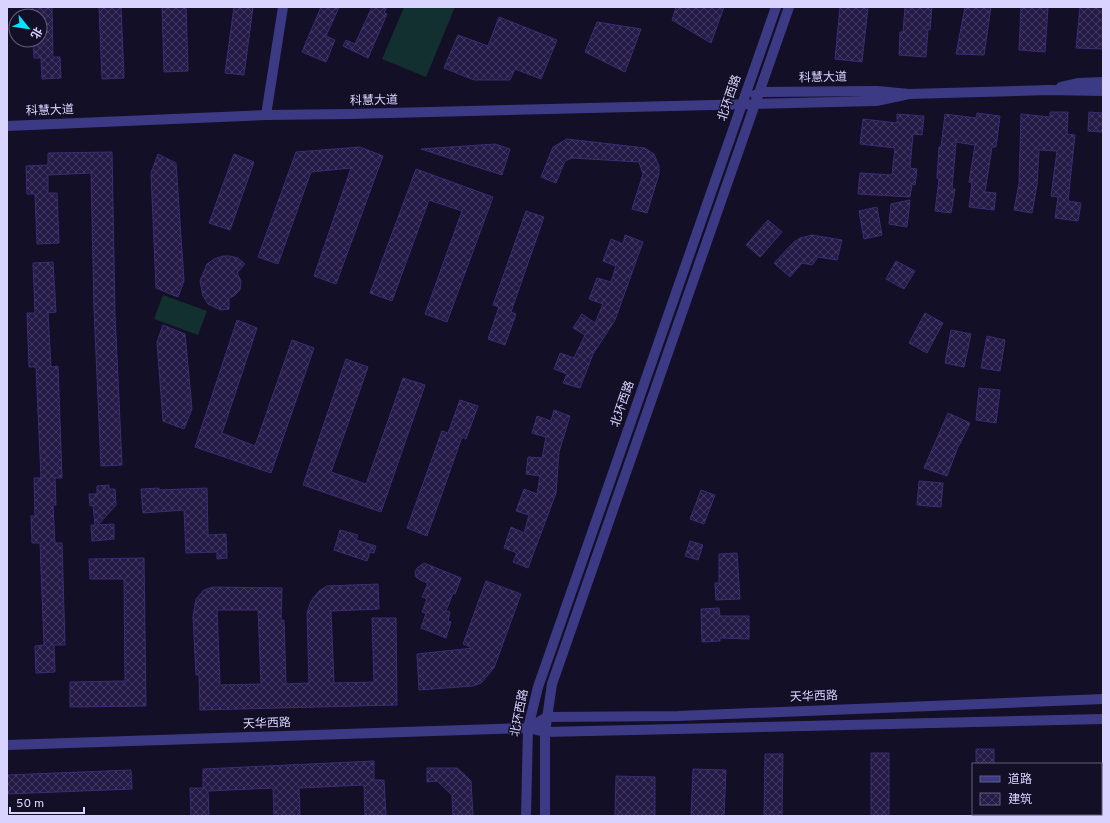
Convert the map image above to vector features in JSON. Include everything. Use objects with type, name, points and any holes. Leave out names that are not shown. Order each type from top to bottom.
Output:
[{"type":"street","points":[[266,115],[283,7]]},
{"type":"street","name":"北环西路","points":[[526,816],[526,757],[528,728],[536,693],[776,7]]},
{"type":"street","points":[[545,816],[545,732],[552,684],[756,105],[789,7]]},
{"type":"street","name":"科慧大道","points":[[1049,90],[1079,84],[1103,82]]},
{"type":"street","name":"科慧大道","points":[[760,92],[877,91],[909,94],[1049,90],[1103,91]]},
{"type":"street","points":[[742,104],[760,92]]},
{"type":"street","name":"科慧大道","points":[[7,126],[266,115],[742,104],[756,105],[876,101],[909,94]]},
{"type":"street","name":"天华西路","points":[[528,728],[547,717],[678,716],[1103,699]]},
{"type":"street","name":"天华西路","points":[[7,745],[528,728],[545,732],[1103,719]]},
{"type":"green space","points":[[404,7],[455,7],[426,77],[382,59]]},
{"type":"green space","points":[[163,295],[207,311],[198,335],[154,319]]},
{"type":"building","points":[[52,7],[53,57],[60,57],[61,78],[42,79],[41,58],[34,58],[33,48],[48,48],[48,8],[32,8]]},
{"type":"building","points":[[121,7],[124,78],[102,79],[99,8]]},
{"type":"building","points":[[162,7],[186,7],[188,71],[164,72]]},
{"type":"building","points":[[234,7],[253,7],[244,75],[225,73]]},
{"type":"building","points":[[321,7],[339,7],[326,36],[335,40],[326,62],[302,52]]},
{"type":"building","points":[[372,7],[387,7],[384,13],[387,14],[368,58],[343,46],[346,40],[355,44]]},
{"type":"building","points":[[676,7],[724,7],[711,43],[672,20]]},
{"type":"building","points":[[840,7],[868,7],[862,62],[835,59]]},
{"type":"building","points":[[905,7],[932,7],[930,30],[928,29],[926,57],[899,55],[900,32],[903,32]]},
{"type":"building","points":[[965,7],[991,7],[984,55],[956,54]]},
{"type":"building","points":[[1021,7],[1048,7],[1045,52],[1019,50]]},
{"type":"building","points":[[1080,7],[1103,7],[1103,49],[1076,48]]},
{"type":"building","points":[[499,17],[557,40],[541,79],[515,69],[510,80],[474,80],[444,68],[458,35],[488,46]]},
{"type":"building","points":[[597,22],[641,29],[625,72],[585,52]]},
{"type":"building","points":[[1050,112],[1068,112],[1067,134],[1075,135],[1068,201],[1081,203],[1078,221],[1055,218],[1058,197],[1051,196],[1057,151],[1039,150],[1037,185],[1032,213],[1014,210],[1019,184],[1021,114],[1050,117]]},
{"type":"building","points":[[1089,112],[1103,113],[1103,132],[1088,131]]},
{"type":"building","points":[[977,113],[1000,116],[996,147],[992,147],[985,192],[996,193],[994,210],[969,207],[972,183],[969,182],[975,145],[956,142],[952,189],[955,189],[951,213],[935,211],[939,179],[937,178],[939,147],[941,147],[945,114],[976,118]]},
{"type":"building","points":[[897,114],[924,116],[922,135],[913,134],[910,168],[917,169],[915,185],[912,184],[910,197],[858,194],[860,173],[892,175],[895,148],[860,144],[863,119],[897,123]]},
{"type":"building","points":[[567,139],[645,148],[654,154],[659,166],[659,174],[647,213],[632,209],[643,174],[639,162],[572,158],[565,161],[556,183],[541,177],[553,147]]},
{"type":"building","points":[[495,144],[510,149],[502,175],[421,149]]},
{"type":"building","points":[[360,147],[383,156],[336,284],[314,276],[351,168],[311,172],[278,264],[258,257],[296,152]]},
{"type":"building","points":[[112,152],[115,314],[122,465],[101,466],[94,309],[91,173],[48,175],[48,193],[57,193],[59,243],[37,244],[35,194],[27,194],[26,166],[48,165],[48,153]]},
{"type":"building","points":[[158,154],[176,163],[184,281],[178,297],[156,288],[151,173]]},
{"type":"building","points":[[234,154],[254,162],[230,230],[209,223]]},
{"type":"building","points":[[416,169],[493,197],[447,322],[425,314],[462,211],[429,200],[392,301],[370,293]]},
{"type":"building","points":[[910,200],[907,227],[889,224],[891,204]]},
{"type":"building","points":[[877,207],[882,235],[864,239],[859,211]]},
{"type":"building","points":[[526,211],[544,217],[511,312],[516,314],[505,345],[488,339],[499,307],[493,305]]},
{"type":"building","points":[[768,220],[782,232],[760,257],[746,245]]},
{"type":"building","points":[[625,235],[643,242],[615,320],[593,354],[580,388],[563,383],[567,374],[554,369],[560,353],[574,358],[585,335],[573,328],[582,314],[595,323],[603,304],[589,299],[597,278],[611,282],[616,266],[603,261],[611,239],[623,244]]},
{"type":"building","points":[[812,235],[842,240],[837,260],[818,257],[812,265],[802,263],[790,277],[774,263],[794,242],[800,238]]},
{"type":"building","points":[[223,256],[238,258],[245,264],[237,273],[241,281],[240,290],[234,296],[229,298],[229,309],[221,310],[208,304],[203,296],[200,281],[207,264],[214,259]]},
{"type":"building","points":[[896,261],[915,271],[904,289],[886,279]]},
{"type":"building","points":[[53,262],[56,312],[48,313],[51,367],[58,366],[62,478],[55,478],[56,505],[53,505],[55,543],[62,543],[65,645],[54,645],[55,672],[36,673],[35,646],[44,645],[40,543],[32,543],[31,516],[35,516],[34,478],[41,478],[36,367],[29,367],[27,313],[35,313],[33,263]]},
{"type":"building","points":[[925,313],[943,323],[927,353],[909,343]]},
{"type":"building","points":[[237,320],[257,328],[222,433],[255,446],[292,340],[314,348],[271,473],[195,447]]},
{"type":"building","points":[[163,325],[185,334],[192,409],[184,429],[163,421],[157,342]]},
{"type":"building","points":[[951,330],[971,334],[964,367],[945,363]]},
{"type":"building","points":[[987,336],[1005,340],[1000,371],[981,368]]},
{"type":"building","points":[[346,359],[368,367],[331,472],[366,484],[403,378],[425,385],[381,512],[303,485]]},
{"type":"building","points":[[979,388],[1000,390],[996,423],[976,420]]},
{"type":"building","points":[[460,400],[478,406],[466,439],[462,437],[427,536],[407,528],[442,431],[448,433]]},
{"type":"building","points":[[554,410],[570,416],[559,452],[556,493],[528,568],[513,562],[517,553],[504,548],[511,527],[524,533],[529,515],[516,511],[524,489],[537,494],[540,476],[526,474],[528,457],[542,458],[546,437],[532,433],[537,416],[551,421]]},
{"type":"building","points":[[948,413],[970,423],[959,444],[947,476],[924,468]]},
{"type":"building","points":[[919,481],[943,483],[941,507],[917,505]]},
{"type":"building","points":[[109,485],[109,489],[115,489],[116,505],[98,525],[114,524],[114,539],[92,541],[91,525],[95,525],[93,505],[90,506],[89,494],[97,494],[97,486]]},
{"type":"building","points":[[159,488],[159,490],[207,488],[208,535],[226,534],[227,558],[217,559],[217,552],[186,553],[184,510],[143,513],[141,489]]},
{"type":"building","points":[[701,490],[715,495],[704,524],[690,519]]},
{"type":"building","points":[[340,530],[358,535],[356,540],[376,546],[374,553],[370,552],[367,561],[334,550]]},
{"type":"building","points":[[690,541],[703,545],[698,560],[685,556]]},
{"type":"building","points":[[737,553],[740,599],[716,600],[715,583],[719,583],[719,554]]},
{"type":"building","points":[[144,558],[146,706],[70,707],[70,682],[125,681],[124,579],[90,579],[89,559]]},
{"type":"building","points":[[424,563],[461,578],[446,611],[450,612],[448,621],[451,622],[446,638],[421,628],[426,613],[422,612],[427,599],[422,597],[428,583],[416,577],[415,572],[417,568]]},
{"type":"building","points":[[486,581],[521,594],[494,668],[481,683],[473,686],[419,690],[417,654],[473,648],[463,644]]},
{"type":"building","points":[[378,584],[379,609],[331,611],[334,683],[374,682],[372,618],[396,618],[397,705],[200,710],[199,675],[196,675],[193,616],[196,599],[204,590],[213,587],[282,588],[281,621],[284,620],[286,684],[309,683],[307,613],[311,601],[319,591],[327,586]],"holes":[[[217,610],[258,610],[261,684],[220,685]]]},
{"type":"building","points":[[719,608],[720,616],[749,616],[749,639],[720,638],[720,641],[702,642],[701,609]]},
{"type":"building","points":[[976,749],[994,749],[994,763],[976,763]]},
{"type":"building","points":[[871,753],[889,753],[889,816],[871,816]]},
{"type":"building","points":[[765,754],[783,754],[782,816],[764,816]]},
{"type":"building","points":[[374,761],[374,780],[384,780],[386,816],[365,816],[364,785],[299,788],[300,816],[274,816],[273,788],[208,791],[209,816],[191,816],[190,788],[203,788],[203,769]]},
{"type":"building","points":[[427,768],[457,768],[471,781],[473,816],[453,816],[452,795],[437,781],[427,782]]},
{"type":"building","points":[[693,769],[726,770],[724,816],[691,816]]},
{"type":"building","points":[[131,770],[132,789],[7,794],[7,775]]},
{"type":"building","points":[[616,776],[655,777],[655,816],[615,816]]}]
